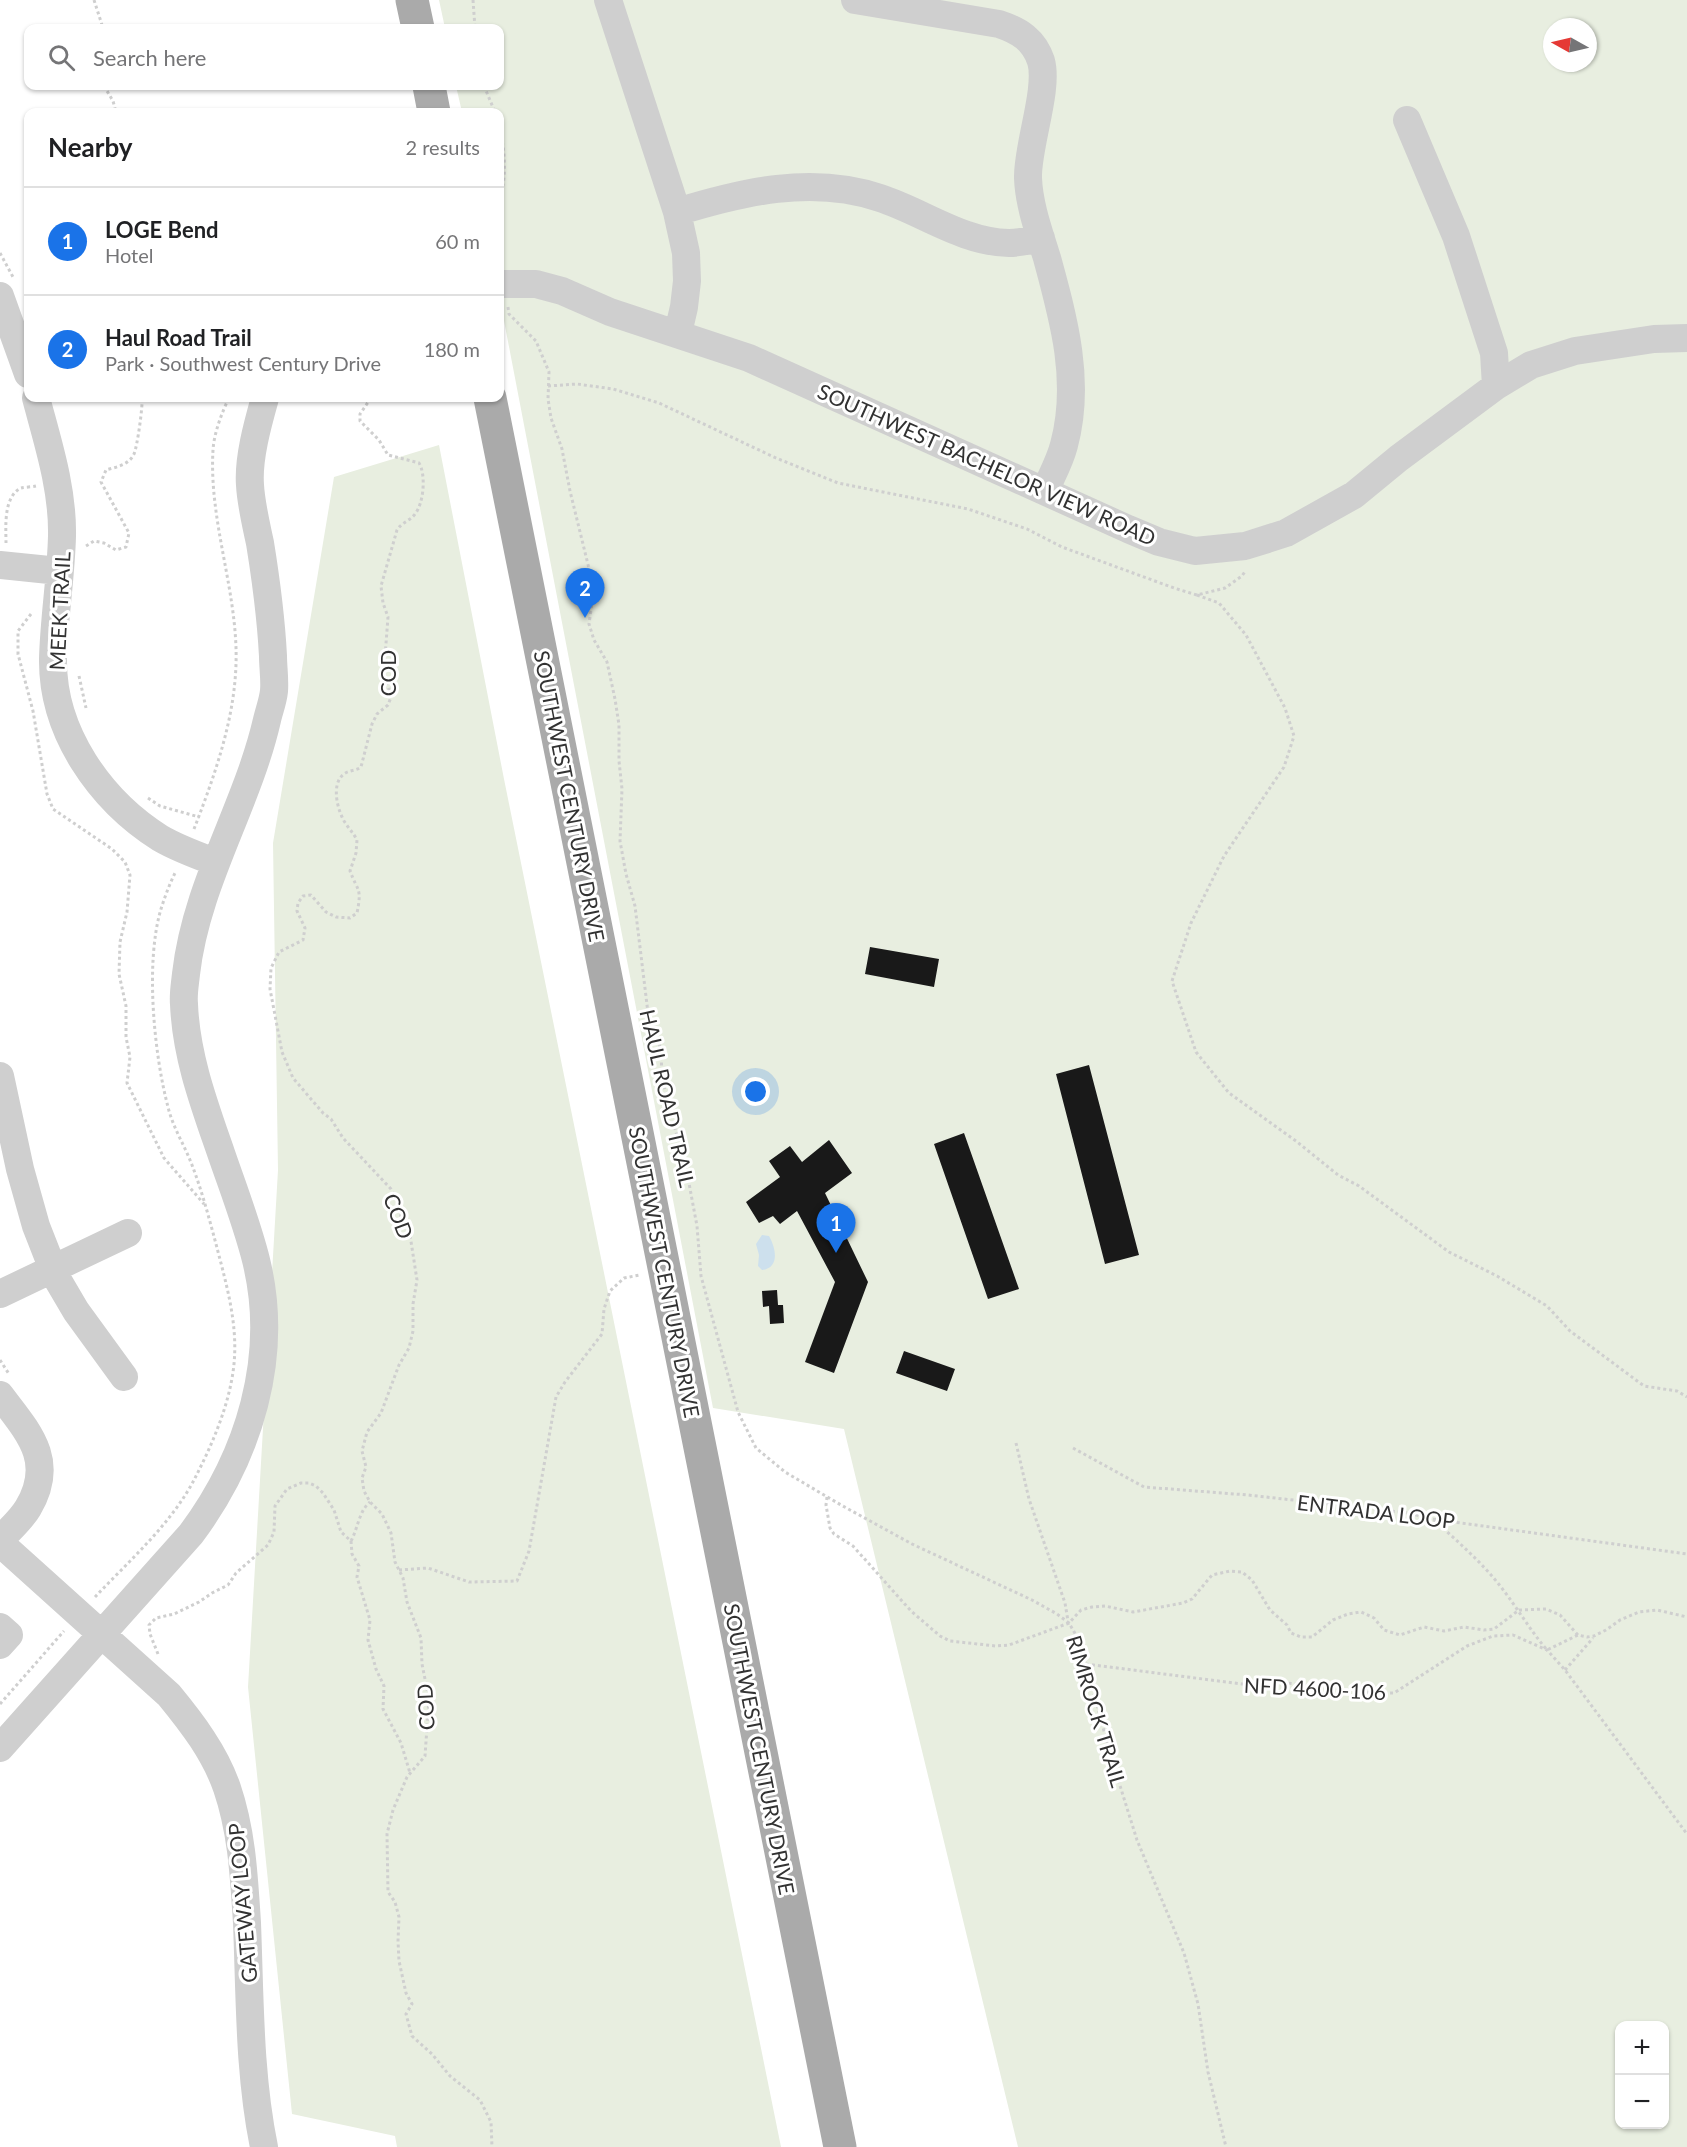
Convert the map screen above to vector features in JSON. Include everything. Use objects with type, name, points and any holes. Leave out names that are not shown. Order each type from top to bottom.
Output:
[{"type":"main road","points":[[412,0],[417,24]]},
{"type":"main road","points":[[430,90],[433,108]]},
{"type":"main road","name":"SOUTHWEST CENTURY DRIVE","points":[[491,402],[840,2147]]},
{"type":"street","points":[[608,0],[677,212],[686,254],[687,281],[678,333]]},
{"type":"street","points":[[855,0],[999,24],[1017,30],[1033,42],[1041,63],[1042,82],[1028,178],[1035,217],[1065,324],[1072,393],[1070,420],[1064,448],[1045,491]]},
{"type":"street","points":[[1407,120],[1456,236],[1494,353],[1496,386]]},
{"type":"street","points":[[677,212],[746,193],[785,187],[846,190],[878,197],[964,235],[1010,243],[1041,238]]},
{"type":"street","name":"SOUTHWEST BACHELOR VIEW ROAD","points":[[504,283],[536,284],[562,291],[610,312],[749,358],[1159,542],[1195,551],[1245,546],[1286,533],[1354,495],[1399,458],[1496,386],[1531,365],[1575,351],[1654,339],[1687,338]]},
{"type":"street","points":[[0,296],[24,363]]},
{"type":"street","name":"MEEK TRAIL","points":[[37,402],[58,483],[62,535],[53,661],[60,713],[84,764],[116,805],[161,838],[214,862]]},
{"type":"street","points":[[0,1748],[191,1534],[211,1508],[242,1447],[260,1380],[263,1307],[256,1261],[200,1094],[189,1049],[183,1001],[189,950],[200,904],[214,862],[260,750],[274,691],[272,636],[265,574],[249,483],[256,429],[265,402]]},
{"type":"street","points":[[3,566],[58,581]]},
{"type":"street","points":[[0,1076],[20,1169],[36,1226],[52,1269],[75,1311],[124,1377]]},
{"type":"street","points":[[0,1294],[128,1233]]},
{"type":"street","points":[[0,1395],[33,1442],[40,1458],[40,1484],[27,1510],[0,1542]]},
{"type":"street","name":"GATEWAY LOOP","points":[[0,1542],[175,1702],[211,1753],[226,1785],[239,1828],[244,1869],[254,2078],[264,2147]]},
{"type":"street","points":[[0,1627],[9,1635],[0,1645]]},
{"type":"path","points":[[94,0],[102,24]]},
{"type":"path","points":[[473,0],[475,24]]},
{"type":"path","points":[[106,90],[115,108]]},
{"type":"path","points":[[486,90],[493,108]]},
{"type":"path","points":[[504,163],[504,185]]},
{"type":"path","name":"HAUL ROAD TRAIL","points":[[504,295],[509,314],[536,341],[549,372],[551,418],[562,449],[594,589],[589,624],[594,640],[607,662],[615,699],[619,725],[622,789],[620,840],[635,906],[648,1013],[661,1050],[662,1079],[688,1178],[697,1226],[701,1276],[738,1412]]},
{"type":"path","points":[[548,386],[577,384],[613,389],[659,403],[776,458],[838,483],[968,508],[1027,530],[1083,555],[1219,603],[1246,635],[1285,708],[1294,736],[1284,768],[1224,856],[1200,904],[1191,923],[1172,981],[1196,1052],[1229,1093],[1296,1141],[1338,1175],[1359,1186],[1449,1252],[1478,1265],[1547,1306],[1570,1331],[1644,1386],[1677,1391],[1687,1397]]},
{"type":"path","points":[[85,537],[84,547],[94,541],[104,543],[116,550],[126,547],[129,533],[101,482],[106,470],[123,465],[134,455],[142,402]]},
{"type":"path","name":"COD","points":[[368,402],[360,414],[360,420],[364,426],[380,440],[388,455],[419,463],[424,477],[417,512],[397,530],[381,586],[388,617],[384,670],[391,697],[388,705],[377,714],[372,724],[361,767],[341,776],[338,783],[339,809],[345,823],[357,840],[356,853],[350,871],[359,886],[360,898],[357,913],[350,918],[331,915],[322,909],[314,897],[303,896],[298,903],[297,911],[305,928],[303,940],[279,952],[271,968],[270,976],[282,1052],[293,1078],[331,1119],[343,1138],[391,1189],[398,1202],[402,1222],[410,1235],[417,1280],[412,1336],[381,1413],[364,1440],[363,1451],[366,1467],[362,1478],[364,1491],[370,1502],[382,1514],[391,1533],[395,1562],[403,1578],[407,1602],[421,1638],[422,1664],[429,1699],[425,1756],[410,1773],[393,1810],[387,1834],[388,1892],[395,1902],[399,1917],[399,1961],[406,1993],[412,2004],[406,2013],[412,2036],[432,2054],[450,2076],[480,2100],[491,2122],[492,2147]]},
{"type":"path","points":[[3,566],[8,505],[13,496],[21,489],[58,483]]},
{"type":"path","points":[[1197,595],[1225,588],[1242,576],[1260,541]]},
{"type":"path","points":[[58,581],[18,631],[18,654],[33,711],[47,794],[53,809],[112,849],[125,862],[130,875],[127,912],[120,942],[119,974],[126,1006],[126,1037],[130,1057],[127,1083],[164,1158],[205,1205]]},
{"type":"path","points":[[78,672],[86,710]]},
{"type":"path","points":[[142,794],[160,806],[199,817]]},
{"type":"path","points":[[399,1570],[428,1568],[469,1582],[517,1581],[529,1551],[556,1397],[570,1374],[602,1334],[604,1309],[610,1291],[624,1278],[665,1271]]},
{"type":"path","name":"RIMROCK TRAIL","points":[[738,1412],[756,1448],[785,1472],[912,1544],[1032,1600],[1069,1623],[1077,1637],[1086,1664],[1111,1757],[1137,1840],[1186,1964],[1198,2004],[1208,2072],[1226,2147]]},
{"type":"path","points":[[1016,1443],[1029,1498],[1065,1603],[1069,1623]]},
{"type":"path","name":"ENTRADA LOOP","points":[[1073,1448],[1144,1487],[1385,1510],[1432,1519],[1687,1554]]},
{"type":"path","points":[[144,1672],[159,1653],[150,1634],[149,1625],[156,1618],[174,1614],[228,1585],[236,1573],[268,1545],[274,1532],[275,1506],[288,1489],[301,1483],[316,1486],[334,1510],[340,1532],[351,1542]]},
{"type":"path","points":[[827,1497],[830,1528],[834,1534],[853,1546],[911,1611],[940,1636],[950,1641],[996,1646],[1009,1645],[1069,1623],[1081,1610],[1092,1607],[1106,1606],[1133,1612],[1183,1603],[1192,1599],[1212,1575],[1230,1571],[1242,1572],[1252,1580],[1270,1610],[1287,1625],[1291,1633],[1300,1637],[1312,1637],[1334,1620],[1348,1614],[1362,1612],[1374,1618],[1384,1630],[1400,1635],[1424,1628],[1444,1631],[1464,1627],[1494,1629],[1519,1610],[1546,1609],[1560,1616],[1578,1635]]},
{"type":"path","points":[[370,1502],[363,1507],[351,1542],[352,1554],[360,1566],[357,1578],[370,1620],[368,1640],[376,1669],[384,1686],[382,1709],[400,1743],[410,1773]]},
{"type":"path","points":[[1432,1519],[1470,1553],[1519,1610],[1534,1636],[1547,1650],[1578,1635],[1594,1636]]},
{"type":"path","points":[[1565,1670],[1594,1636],[1620,1620],[1639,1612],[1657,1610],[1687,1617]]},
{"type":"path","name":"NFD 4600-106","points":[[1086,1664],[1242,1684],[1278,1682],[1394,1694],[1467,1646],[1493,1636],[1513,1635],[1547,1650],[1565,1670],[1687,1834]]},
{"type":"shaded area","points":[[439,0],[1687,0],[1687,2147],[1018,2147],[844,1429],[713,1408],[504,321],[504,108],[461,108],[457,90],[504,90],[504,24],[444,24]]},
{"type":"shaded area","points":[[439,445],[504,779],[781,2147],[397,2147],[395,2136],[292,2114],[248,1687],[278,1170],[273,843],[334,477]]},
{"type":"water","points":[[762,1235],[769,1236],[775,1257],[772,1266],[762,1270],[758,1266],[759,1255],[756,1244]]},
{"type":"building","points":[[870,947],[939,959],[934,987],[865,974]]},
{"type":"building","points":[[1089,1065],[1139,1255],[1105,1264],[1056,1074]]},
{"type":"building","points":[[964,1133],[1019,1289],[988,1299],[934,1144]]},
{"type":"building","points":[[829,1140],[852,1173],[825,1193],[868,1282],[834,1373],[805,1362],[835,1282],[797,1211],[780,1224],[773,1216],[759,1223],[746,1202],[780,1177],[769,1161],[790,1146],[802,1162]]},
{"type":"building","points":[[777,1290],[778,1305],[783,1305],[784,1323],[770,1324],[769,1306],[763,1307],[762,1291]]},
{"type":"building","points":[[904,1351],[955,1369],[947,1391],[896,1373]]},
{"type":"place","name":"Haul Road Trail","points":[[585,618]]},
{"type":"place","name":"LOGE Bend","points":[[836,1253]]}]
